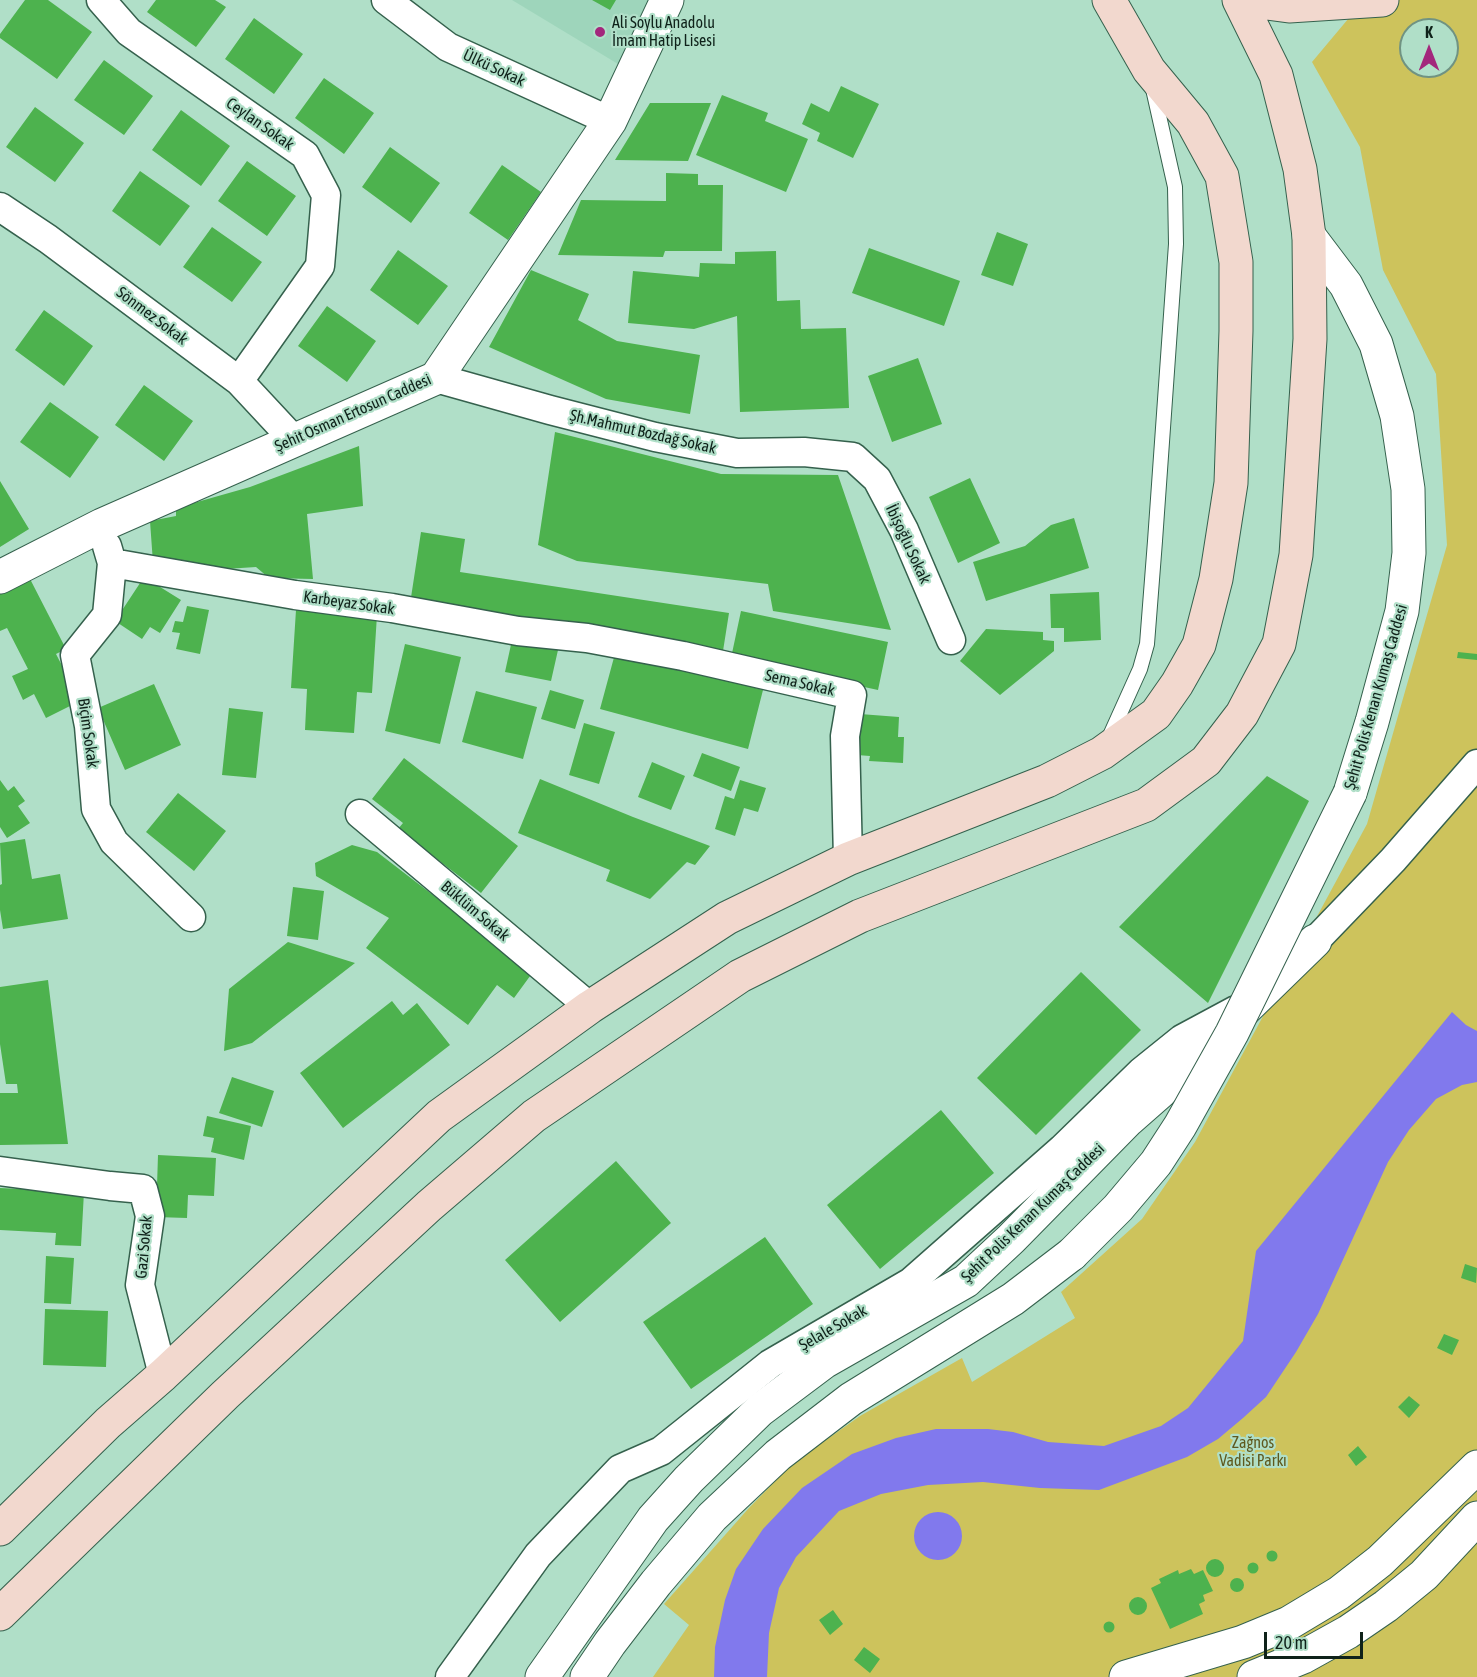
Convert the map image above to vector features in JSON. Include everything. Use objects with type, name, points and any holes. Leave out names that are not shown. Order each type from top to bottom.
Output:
[{"type":"main road","points":[[0,1529],[108,1423],[163,1375],[439,1116],[590,1007],[728,918],[848,859],[1047,781],[1102,753],[1156,714],[1177,684],[1199,645],[1216,579],[1231,483],[1236,262],[1222,176],[1193,123],[1149,70],[1109,0]]},
{"type":"main road","points":[[0,1614],[225,1395],[429,1206],[534,1116],[740,976],[860,916],[1146,805],[1206,761],[1242,714],[1279,644],[1296,555],[1310,339],[1310,237],[1300,169],[1276,75],[1239,0]]},
{"type":"main road","points":[[1244,0],[1289,6],[1382,0]]},
{"type":"street","name":"Ceylan Sokak","points":[[101,0],[129,32],[305,155],[326,195],[320,266],[239,381]]},
{"type":"street","name":"Ülkü Sokak","points":[[386,0],[448,47],[610,121]]},
{"type":"street","name":"Şehit Osman Ertosun Caddesi","points":[[0,577],[102,525],[436,378],[610,121],[667,0]]},
{"type":"street","name":"Sönmez Sokak","points":[[0,207],[48,239],[239,381],[293,439]]},
{"type":"street","name":"Şehit Polis Kenan Kumaş Caddesi","points":[[587,1677],[656,1583],[705,1526],[778,1455],[851,1399],[1013,1299],[1072,1254],[1118,1208],[1156,1163],[1180,1126],[1245,1005],[1350,793],[1402,611],[1409,553],[1408,489],[1397,416],[1376,344],[1346,285],[1310,237]]},
{"type":"street","name":"Şh.Mahmut Bozdağ Sokak","points":[[436,378],[643,434],[737,453],[804,452],[853,457]]},
{"type":"street","name":"İbişoğlu Sokak","points":[[853,457],[877,479],[904,530],[951,640]]},
{"type":"street","name":"Biçim Sokak","points":[[102,525],[112,563],[106,615],[75,655],[89,726],[96,809],[114,842],[191,917]]},
{"type":"street","name":"Karbeyaz Sokak","points":[[112,563],[295,595],[392,608],[518,631],[587,638]]},
{"type":"street","name":"Sema Sokak","points":[[587,638],[852,695],[845,736],[848,859]]},
{"type":"street","points":[[1315,941],[1400,852],[1477,764]]},
{"type":"street","name":"Büklüm Sokak","points":[[360,814],[590,1007]]},
{"type":"street","name":"Şehit Polis Kenan Kumaş Caddesi","points":[[542,1677],[653,1519],[689,1479],[760,1410],[824,1362],[966,1281],[1011,1239],[1128,1120],[1161,1091],[1315,941]]},
{"type":"street","name":"Şelale Sokak","points":[[450,1677],[538,1555],[620,1469],[661,1451],[770,1364],[911,1282],[1062,1149],[1141,1072],[1182,1039],[1245,1005]]},
{"type":"street","name":"Gazi Sokak","points":[[0,1171],[143,1189],[150,1216],[140,1285],[163,1375]]},
{"type":"street","points":[[1126,1677],[1243,1642],[1289,1623],[1339,1593],[1380,1561],[1477,1467]]},
{"type":"street","points":[[1254,1677],[1303,1657],[1348,1632],[1386,1606],[1424,1575],[1477,1518]]},
{"type":"lane","points":[[1102,753],[1140,669],[1147,644],[1176,244],[1175,187],[1149,70]]},
{"type":"shaded area","name":"Ali Soylu Anadolu İmam Hatip Lisesi","points":[[512,0],[652,0],[618,64]]},
{"type":"shaded area","points":[[1452,1012],[1466,1025],[1477,1031],[1477,1082],[1462,1085],[1436,1099],[1409,1130],[1388,1162],[1318,1314],[1266,1397],[1243,1418],[1218,1439],[1187,1457],[1099,1490],[1040,1488],[983,1482],[928,1485],[881,1494],[839,1511],[796,1557],[779,1588],[769,1633],[767,1677],[714,1677],[715,1647],[725,1600],[736,1569],[763,1529],[802,1488],[852,1454],[896,1438],[936,1429],[988,1429],[1013,1432],[1048,1442],[1104,1446],[1161,1426],[1188,1408],[1243,1341],[1256,1251]]},
{"type":"shaded area","points":[[938,1512],[955,1519],[962,1536],[955,1553],[938,1560],[921,1553],[914,1536],[921,1519]]},
{"type":"green space","name":"Zağnos Vadisi Parkı","points":[[1364,0],[1477,0],[1477,1677],[653,1677],[689,1625],[664,1604],[748,1509],[792,1464],[860,1416],[962,1358],[972,1382],[1075,1318],[1061,1292],[1142,1219],[1195,1142],[1367,824],[1447,545],[1436,374],[1383,270],[1360,147],[1312,62]]},
{"type":"building","points":[[25,0],[48,0],[92,32],[57,79],[0,38],[0,34]]},
{"type":"building","points":[[156,0],[215,0],[226,7],[196,47],[147,12]]},
{"type":"building","points":[[592,0],[616,0],[610,10]]},
{"type":"building","points":[[254,18],[303,54],[274,94],[225,59]]},
{"type":"building","points":[[104,60],[153,96],[124,135],[74,100]]},
{"type":"building","points":[[324,78],[374,113],[344,154],[295,118]]},
{"type":"building","points":[[841,86],[879,104],[853,158],[817,141],[820,133],[802,124],[811,103],[829,112]]},
{"type":"building","points":[[722,95],[768,113],[765,121],[808,139],[786,192],[696,155]]},
{"type":"building","points":[[650,103],[711,103],[688,161],[615,160]]},
{"type":"building","points":[[35,107],[84,143],[55,182],[6,147]]},
{"type":"building","points":[[181,110],[230,146],[201,186],[152,150]]},
{"type":"building","points":[[390,147],[440,183],[411,223],[362,187]]},
{"type":"building","points":[[247,161],[296,196],[267,236],[218,201]]},
{"type":"building","points":[[502,165],[541,192],[508,240],[469,213]]},
{"type":"building","points":[[140,171],[190,206],[160,246],[112,211]]},
{"type":"building","points":[[666,173],[698,174],[698,185],[723,185],[722,251],[665,251],[663,257],[558,255],[581,200],[666,201]]},
{"type":"building","points":[[212,227],[262,262],[232,302],[183,267]]},
{"type":"building","points":[[997,232],[1028,244],[1013,286],[981,275]]},
{"type":"building","points":[[869,248],[960,281],[944,326],[852,293]]},
{"type":"building","points":[[398,250],[448,286],[418,325],[370,290]]},
{"type":"building","points":[[776,251],[777,301],[800,300],[801,329],[846,328],[849,408],[740,412],[737,316],[694,329],[628,323],[633,271],[699,277],[700,263],[735,264],[735,252]]},
{"type":"building","points":[[531,270],[589,294],[578,320],[617,341],[700,355],[690,414],[606,399],[489,347]]},
{"type":"building","points":[[327,306],[376,341],[347,382],[298,346]]},
{"type":"building","points":[[44,310],[93,346],[64,386],[15,350]]},
{"type":"building","points":[[918,358],[942,424],[892,442],[868,376]]},
{"type":"building","points":[[144,385],[193,421],[164,461],[115,425]]},
{"type":"building","points":[[50,402],[99,437],[70,478],[20,442]]},
{"type":"building","points":[[555,432],[721,474],[838,475],[891,630],[773,611],[768,584],[577,561],[538,545]]},
{"type":"building","points":[[359,446],[363,506],[307,514],[313,579],[269,578],[256,567],[210,570],[153,563],[150,521],[176,516],[176,508],[250,487]]},
{"type":"building","points":[[970,478],[1000,543],[958,563],[929,497]]},
{"type":"building","points":[[0,481],[29,529],[0,547]]},
{"type":"building","points":[[1074,518],[1089,568],[986,601],[973,562],[1025,546],[1051,525]]},
{"type":"building","points":[[421,532],[465,539],[460,572],[729,613],[723,651],[410,604]]},
{"type":"building","points":[[29,577],[66,649],[56,654],[80,701],[46,718],[34,694],[23,700],[12,676],[28,669],[7,628],[0,631],[0,591]]},
{"type":"building","points":[[144,577],[181,600],[160,633],[150,627],[142,639],[115,621]]},
{"type":"building","points":[[1099,592],[1101,640],[1064,642],[1064,628],[1051,628],[1050,594]]},
{"type":"building","points":[[187,606],[209,610],[200,654],[176,649],[180,633],[172,632],[175,621],[183,622]]},
{"type":"building","points":[[296,610],[377,615],[372,693],[357,692],[354,733],[305,730],[307,689],[291,688]]},
{"type":"building","points":[[741,611],[888,642],[878,690],[731,658]]},
{"type":"building","points":[[986,629],[1043,632],[1043,640],[1054,641],[1054,651],[1000,695],[960,661]]},
{"type":"building","points":[[512,640],[558,650],[551,681],[505,672]]},
{"type":"building","points":[[405,644],[461,657],[440,744],[385,731]]},
{"type":"building","points":[[616,650],[763,690],[748,749],[600,709]]},
{"type":"building","points":[[1458,652],[1477,654],[1477,660],[1457,658]]},
{"type":"building","points":[[154,684],[181,745],[125,770],[98,708]]},
{"type":"building","points":[[550,690],[584,700],[575,729],[541,719]]},
{"type":"building","points":[[476,691],[537,707],[523,759],[462,742]]},
{"type":"building","points":[[229,708],[263,712],[256,778],[222,775]]},
{"type":"building","points":[[860,714],[899,717],[898,737],[904,737],[903,763],[869,761],[870,756],[857,755]]},
{"type":"building","points":[[584,723],[615,732],[599,784],[569,775]]},
{"type":"building","points":[[702,753],[740,767],[731,791],[693,776]]},
{"type":"building","points":[[404,758],[518,846],[481,893],[398,829],[403,823],[372,799]]},
{"type":"building","points":[[652,762],[685,776],[671,810],[638,797]]},
{"type":"building","points":[[1267,776],[1309,801],[1208,1003],[1119,927]]},
{"type":"building","points":[[540,779],[710,846],[695,865],[687,862],[650,899],[606,881],[610,870],[518,833]]},
{"type":"building","points":[[0,780],[8,791],[14,786],[25,801],[18,806],[30,823],[7,838],[0,827]]},
{"type":"building","points":[[740,780],[766,788],[758,812],[744,808],[735,836],[715,829],[725,796],[734,799]]},
{"type":"building","points":[[178,793],[226,831],[194,871],[146,832]]},
{"type":"building","points":[[25,839],[32,879],[60,874],[68,919],[3,929],[0,910],[0,885],[2,884],[0,843]]},
{"type":"building","points":[[352,845],[377,852],[533,972],[514,998],[497,985],[468,1025],[366,948],[389,918],[316,876],[315,863]]},
{"type":"building","points":[[293,887],[324,891],[318,940],[287,936]]},
{"type":"building","points":[[288,942],[355,963],[252,1043],[224,1051],[229,989]]},
{"type":"building","points":[[1081,972],[1141,1030],[1036,1135],[977,1078]]},
{"type":"building","points":[[48,980],[68,1144],[0,1145],[0,1093],[18,1093],[17,1084],[6,1084],[0,1044],[0,987]]},
{"type":"building","points":[[392,1001],[403,1015],[417,1003],[450,1045],[343,1128],[300,1073]]},
{"type":"building","points":[[232,1077],[274,1091],[262,1127],[219,1113]]},
{"type":"building","points":[[941,1110],[994,1173],[880,1269],[827,1205]]},
{"type":"building","points":[[207,1116],[251,1126],[244,1160],[211,1152],[214,1138],[203,1136]]},
{"type":"building","points":[[158,1155],[216,1158],[214,1196],[188,1195],[187,1218],[156,1217]]},
{"type":"building","points":[[616,1161],[671,1223],[560,1322],[505,1260]]},
{"type":"building","points":[[0,1188],[84,1192],[81,1246],[55,1245],[56,1233],[0,1230]]},
{"type":"building","points":[[765,1237],[813,1304],[691,1389],[643,1322]]},
{"type":"building","points":[[46,1256],[74,1258],[71,1304],[44,1303]]},
{"type":"building","points":[[1465,1264],[1477,1268],[1476,1283],[1461,1278]]},
{"type":"building","points":[[45,1309],[108,1311],[106,1367],[43,1365]]},
{"type":"building","points":[[1444,1334],[1459,1340],[1452,1355],[1437,1348]]},
{"type":"building","points":[[1409,1396],[1420,1405],[1409,1418],[1398,1407]]},
{"type":"building","points":[[1358,1446],[1367,1457],[1356,1466],[1348,1455]]},
{"type":"building","points":[[1272,1550],[1278,1556],[1272,1562],[1266,1556]]},
{"type":"building","points":[[1211,1559],[1219,1559],[1224,1564],[1222,1575],[1211,1577],[1206,1572],[1206,1564]]},
{"type":"building","points":[[1253,1562],[1259,1568],[1253,1574],[1247,1568]]},
{"type":"building","points":[[1191,1569],[1194,1574],[1203,1570],[1213,1591],[1203,1595],[1205,1601],[1199,1604],[1203,1614],[1170,1629],[1151,1588],[1161,1583],[1159,1579],[1178,1570],[1179,1574]]},
{"type":"building","points":[[1234,1578],[1240,1578],[1244,1585],[1240,1592],[1234,1592],[1230,1588],[1230,1582]]},
{"type":"building","points":[[1134,1597],[1142,1597],[1147,1602],[1145,1613],[1134,1615],[1129,1610],[1129,1602]]},
{"type":"building","points":[[833,1610],[843,1624],[830,1635],[819,1620]]},
{"type":"building","points":[[1109,1621],[1115,1627],[1109,1633],[1103,1627]]},
{"type":"building","points":[[864,1647],[880,1659],[870,1673],[854,1660]]},
{"type":"place","name":"Ali Soylu Anadolu İmam Hatip Lisesi","points":[[600,32]]}]
